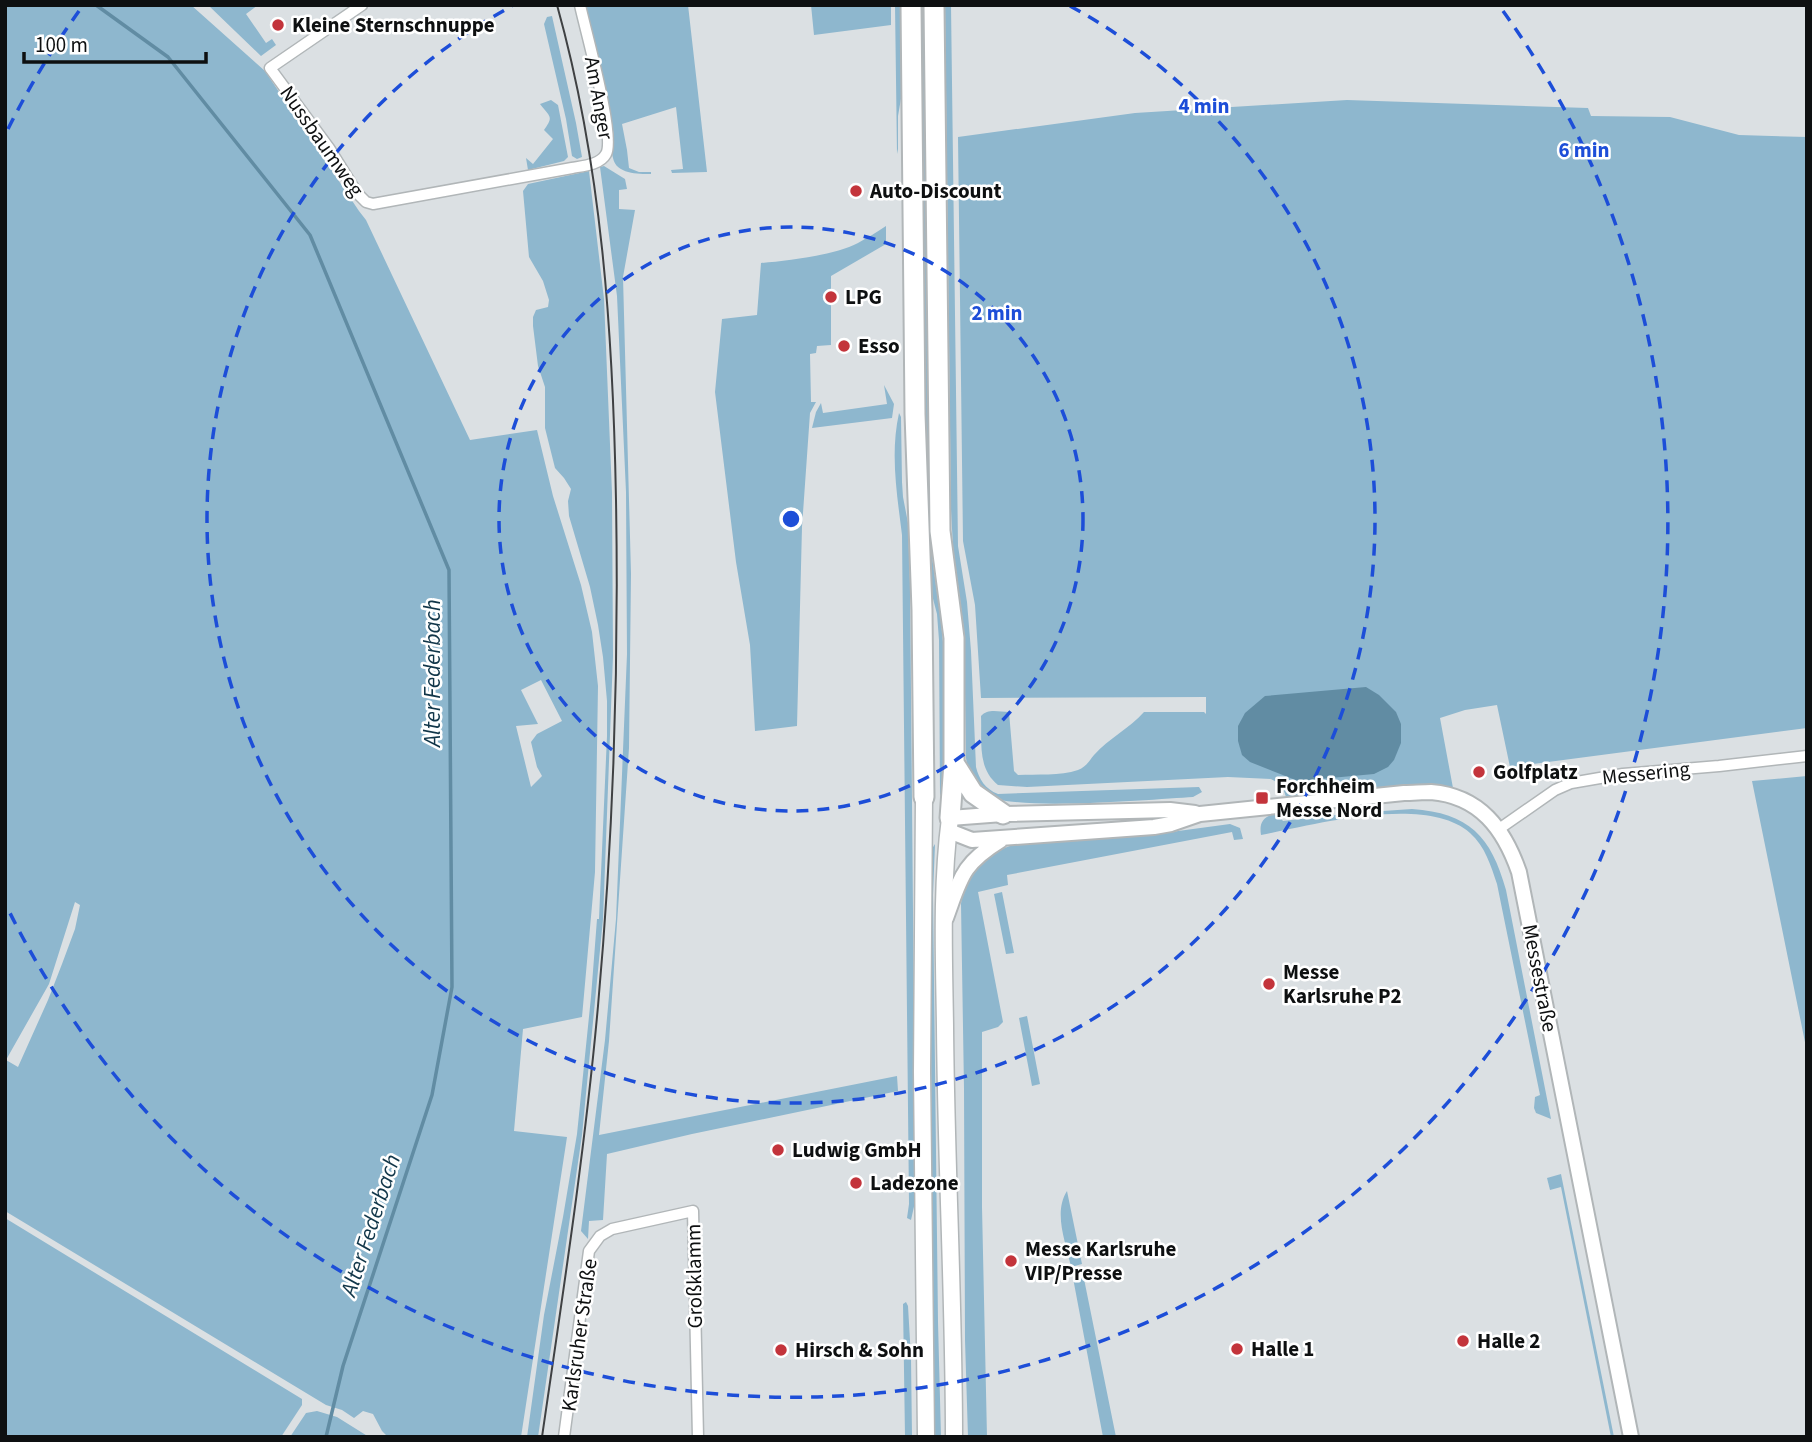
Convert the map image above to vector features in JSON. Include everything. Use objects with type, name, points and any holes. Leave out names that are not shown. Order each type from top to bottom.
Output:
[{"type":"highway","points":[[911,5],[915,414],[922,610],[924,797]]},
{"type":"highway","points":[[934,5],[940,531],[954,638],[954,763],[946,824]]},
{"type":"highway","points":[[954,763],[973,793],[1003,814]]},
{"type":"main road","points":[[924,797],[946,824],[945,1081],[954,1437]]},
{"type":"main road","points":[[924,797],[922,1072],[926,1437]]},
{"type":"main road","points":[[923,852],[931,831],[946,824]]},
{"type":"street","name":"Nussbaumweg","points":[[362,5],[270,68],[362,199],[373,204],[383,203],[572,168]]},
{"type":"street","name":"Am Anger","points":[[572,168],[600,161],[608,149],[602,100],[580,5]]},
{"type":"street","name":"Messering","points":[[1499,829],[1555,790],[1571,783],[1623,774],[1807,756]]},
{"type":"street","name":"Messestraße","points":[[946,824],[972,840],[1003,838],[1154,827],[1200,814],[1431,792],[1464,801],[1486,814],[1512,851],[1519,872],[1631,1437]]},
{"type":"street","name":"Messestraße","points":[[946,824],[1003,814],[1170,810],[1200,814]]},
{"type":"street","points":[[944,926],[965,870],[983,851],[1003,838]]},
{"type":"street","name":"Großklamm","points":[[600,1236],[624,1225],[693,1211],[698,1437]]},
{"type":"street","name":"Karlsruher Straße","points":[[564,1437],[584,1297],[586,1263],[589,1251],[600,1236]]},
{"type":"shaded area","points":[[5,5],[191,5],[265,71],[366,220],[470,440],[537,430],[592,632],[598,686],[595,872],[582,1017],[523,1029],[514,1131],[567,1137],[521,1437],[388,1437],[373,1414],[363,1411],[354,1418],[342,1410],[326,1405],[5,1211]],"holes":[[[541,680],[562,721],[537,734],[531,742],[542,776],[531,787],[516,726],[538,724],[521,690]],[[75,902],[80,905],[75,929],[48,1000],[18,1067],[6,1060],[49,984]]]},
{"type":"shaded area","points":[[208,5],[258,5],[246,14],[266,43],[272,39],[276,45],[261,56]]},
{"type":"shaded area","points":[[585,5],[688,5],[707,172],[672,173],[671,170],[683,169],[676,107],[622,124],[629,168],[651,174],[628,172],[615,163],[612,156],[614,138],[610,113]]},
{"type":"shaded area","points":[[811,5],[891,5],[891,25],[814,35]]},
{"type":"shaded area","points":[[895,5],[903,5],[904,81],[898,116],[897,154]]},
{"type":"shaded area","points":[[918,5],[924,5],[930,542],[943,642],[944,765],[941,796],[939,640],[937,614],[927,576]]},
{"type":"shaded area","points":[[945,5],[951,5],[958,546],[967,602],[977,771],[986,786],[998,794],[1199,787],[1202,792],[1193,797],[1086,803],[1024,803],[987,795],[968,772],[964,630],[951,510]]},
{"type":"shaded area","points":[[552,16],[582,157],[577,159],[572,156],[544,24],[547,17]]},
{"type":"shaded area","points":[[551,100],[558,105],[568,157],[564,161],[528,170],[526,158],[533,164],[553,139],[544,130],[550,117],[540,104]]},
{"type":"shaded area","points":[[1347,100],[1588,108],[1591,116],[1670,117],[1739,135],[1807,137],[1807,728],[1510,767],[1497,705],[1465,710],[1440,718],[1453,788],[1422,785],[1286,797],[1282,785],[1271,779],[1228,777],[1027,787],[998,785],[991,778],[984,763],[981,745],[981,716],[987,712],[1009,712],[1014,771],[1018,775],[1056,774],[1083,767],[1144,712],[1206,714],[1206,697],[981,698],[975,605],[963,541],[958,137],[1135,113]]},
{"type":"shaded area","points":[[604,166],[625,179],[627,189],[619,190],[619,209],[635,210],[623,277],[631,574],[629,748],[609,1041],[599,1135],[897,1076],[898,1091],[607,1154],[603,1220],[589,1221],[588,1239],[581,1231],[605,1040],[616,919],[627,654],[626,492],[617,296],[600,167]]},
{"type":"shaded area","points":[[589,171],[604,299],[612,493],[613,656],[603,919],[582,1135],[538,1437],[527,1437],[544,1315],[577,1134],[599,919],[607,701],[598,625],[569,516],[568,501],[571,489],[555,468],[545,428],[545,387],[538,366],[533,317],[536,310],[548,307],[549,300],[543,281],[529,257],[523,191],[528,184]]},
{"type":"shaded area","points":[[886,226],[886,244],[831,276],[831,345],[817,346],[816,353],[810,354],[811,402],[816,402],[810,413],[802,527],[797,726],[755,731],[750,645],[736,562],[715,392],[722,319],[757,315],[761,263],[837,251],[858,243]]},
{"type":"shaded area","points":[[884,385],[894,404],[892,418],[812,428],[821,403],[823,413],[887,404]]},
{"type":"shaded area","points":[[899,413],[910,583],[915,1131],[915,1202],[911,1220],[907,1218],[909,1204],[902,535],[895,459]]},
{"type":"shaded area","points":[[1366,687],[1379,695],[1396,712],[1401,724],[1401,743],[1388,767],[1374,774],[1298,781],[1250,762],[1242,755],[1238,726],[1245,713],[1265,696]]},
{"type":"shaded area","points":[[1807,776],[1807,1052],[1752,781]]},
{"type":"shaded area","points":[[1412,809],[1432,811],[1463,822],[1485,842],[1493,855],[1506,890],[1551,1119],[1536,1113],[1534,1108],[1535,1097],[1540,1095],[1497,884],[1484,850],[1470,833],[1451,821],[1426,815],[1399,814],[1339,820],[1261,835],[1263,821],[1276,813],[1283,821]]},
{"type":"shaded area","points":[[1230,824],[1240,828],[1243,839],[1234,840],[1232,832],[1007,875],[1008,885],[978,892],[1003,1022],[998,1027],[982,1032],[982,1207],[987,1437],[968,1437],[961,904],[967,882],[986,858],[1016,844],[1156,834]]},
{"type":"shaded area","points":[[935,844],[933,895],[941,1437],[933,1437],[930,852]]},
{"type":"shaded area","points":[[1002,892],[1014,953],[1006,954],[994,894]]},
{"type":"shaded area","points":[[1027,1016],[1040,1084],[1032,1086],[1019,1018]]},
{"type":"shaded area","points":[[1561,1174],[1614,1437],[1611,1437],[1561,1187],[1550,1190],[1547,1178]]},
{"type":"shaded area","points":[[1067,1191],[1082,1264],[1071,1267],[1061,1218]]},
{"type":"shaded area","points":[[5,1218],[302,1399],[302,1405],[281,1437],[5,1437]]},
{"type":"shaded area","points":[[1083,1274],[1116,1437],[1103,1437],[1073,1278]]},
{"type":"shaded area","points":[[906,1302],[911,1358],[912,1437],[905,1437],[903,1304]]},
{"type":"shaded area","points":[[317,1411],[337,1417],[369,1437],[290,1437],[306,1413]]},
{"type":"waterway","name":"Alter Federbach","points":[[96,5],[168,57],[310,235],[449,570],[452,987],[432,1095],[343,1366],[326,1437]]},
{"type":"tram line","points":[[542,1437],[593,1060],[611,817],[617,627],[616,500],[608,313],[595,189],[585,127],[557,5]]},
{"type":"place","name":"Kleine Sternschnuppe","points":[[278,25]]},
{"type":"place","name":"Auto-Discount","points":[[856,191]]},
{"type":"place","name":"LPG","points":[[831,297]]},
{"type":"place","name":"Esso","points":[[844,346]]},
{"type":"place","name":"Golfplatz","points":[[1479,772]]},
{"type":"place","name":"Forchheim Messe Nord","points":[[1262,798]]},
{"type":"place","name":"Messe Karlsruhe P2","points":[[1269,984]]},
{"type":"place","name":"Ludwig GmbH","points":[[778,1150]]},
{"type":"place","name":"Ladezone","points":[[856,1183]]},
{"type":"place","name":"Messe Karlsruhe VIP/Presse","points":[[1011,1261]]},
{"type":"place","name":"Halle 2","points":[[1463,1341]]},
{"type":"place","name":"Halle 1","points":[[1237,1349]]},
{"type":"place","name":"Hirsch & Sohn","points":[[781,1350]]}]
